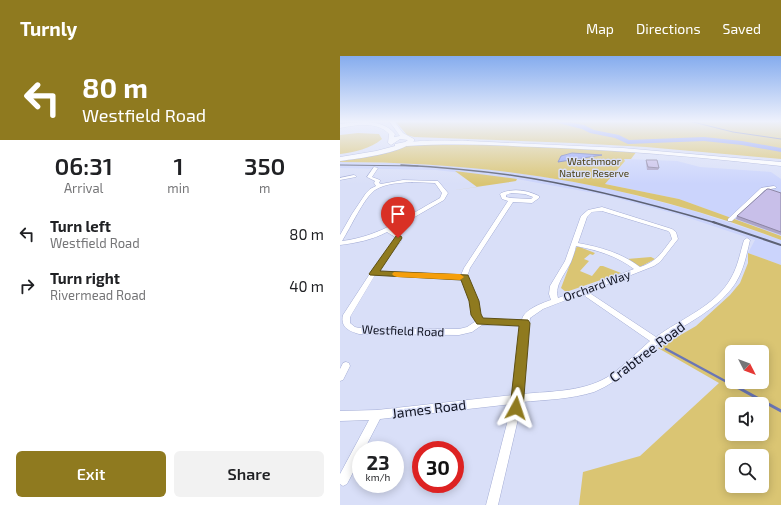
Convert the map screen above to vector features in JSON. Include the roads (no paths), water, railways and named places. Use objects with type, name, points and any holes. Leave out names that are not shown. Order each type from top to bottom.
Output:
[{"type":"highway","points":[[340,158],[368,152],[391,142],[395,145],[403,142]]},
{"type":"highway","points":[[340,158],[377,153],[404,142]]},
{"type":"main road","points":[[429,142],[584,147],[781,164]]},
{"type":"main road","points":[[507,142],[584,144],[683,151],[781,161]]},
{"type":"street","points":[[340,243],[365,240],[389,231],[442,199],[445,193],[436,182],[379,183],[370,177],[376,168]]},
{"type":"street","points":[[340,179],[354,176]]},
{"type":"street","points":[[340,240],[369,194],[379,183],[388,180]]},
{"type":"street","points":[[730,220],[764,189],[774,188]]},
{"type":"street","points":[[480,322],[476,315],[474,301],[464,277],[468,268],[511,200]]},
{"type":"street","name":"Orchard Way","points":[[525,323],[526,317],[530,313],[555,301],[639,270],[658,261],[675,239],[673,232],[610,211],[596,209],[590,211],[585,215],[568,260],[554,286],[553,294],[555,301]]},
{"type":"street","name":"Westfield Road","points":[[389,231],[398,236],[398,241],[373,274],[346,317],[346,324],[352,329],[359,331],[459,332],[469,330],[480,322],[525,323]]},
{"type":"street","name":"Crabtree Road","points":[[517,398],[585,391],[605,384],[621,374],[656,341],[689,321],[728,288],[740,269],[746,240]]},
{"type":"street","name":"Orchard Way","points":[[574,244],[594,248],[624,258],[639,270]]},
{"type":"street","points":[[373,274],[464,277]]},
{"type":"street","points":[[582,291],[656,341]]},
{"type":"street","points":[[492,505],[514,420],[525,323]]},
{"type":"street","points":[[340,377],[346,366]]},
{"type":"street","name":"James Road","points":[[340,416],[377,415],[517,398]]},
{"type":"street","points":[[343,480],[377,415]]},
{"type":"water","points":[[572,153],[602,155],[558,162],[561,156]]},
{"type":"waterway","points":[[732,142],[781,150]]},
{"type":"waterway","points":[[666,349],[725,381]]},
{"type":"waterway","points":[[741,389],[781,411]]},
{"type":"railway","points":[[340,165],[414,166]]},
{"type":"railway","points":[[401,165],[414,166]]},
{"type":"railway","points":[[414,166],[418,166]]},
{"type":"railway","points":[[414,166],[469,170],[536,179],[614,195],[716,223]]},
{"type":"railway","points":[[716,223],[781,245]]},
{"type":"park label","name":"Watchmoor Nature Reserve","points":[[594,166]]}]
